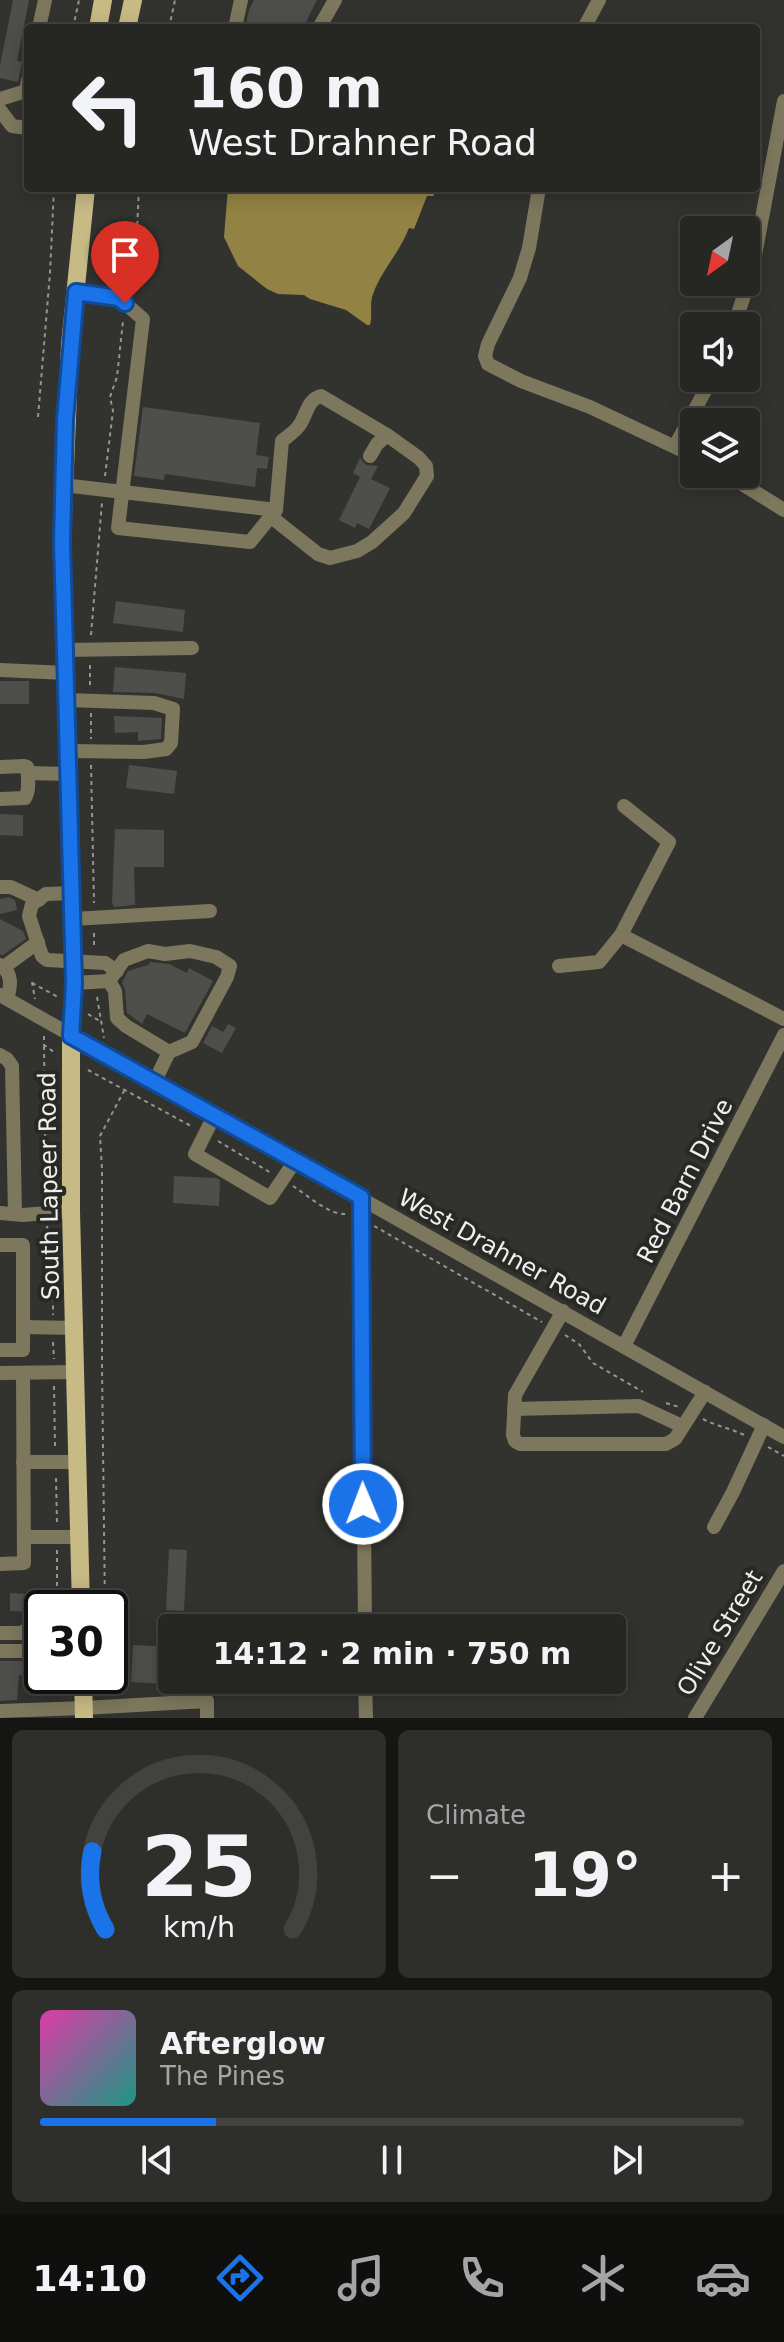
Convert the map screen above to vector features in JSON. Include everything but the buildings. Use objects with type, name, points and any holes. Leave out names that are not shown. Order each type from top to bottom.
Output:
[{"type":"main road","points":[[99,24],[103,0]]},
{"type":"main road","points":[[128,24],[133,0]]},
{"type":"main road","name":"South Lapeer Road","points":[[81,1590],[71,1211],[74,960],[62,541],[69,360],[86,192]]},
{"type":"street","points":[[40,24],[45,0]]},
{"type":"street","points":[[236,24],[241,0]]},
{"type":"street","points":[[321,24],[335,0]]},
{"type":"street","points":[[586,24],[599,0]]},
{"type":"street","points":[[0,99],[24,92]]},
{"type":"street","points":[[739,312],[752,271],[784,101]]},
{"type":"street","points":[[0,110],[12,126],[24,128]]},
{"type":"street","points":[[538,192],[529,248],[520,278],[488,344],[485,356],[488,364],[680,449]]},
{"type":"street","points":[[63,485],[121,492],[273,513],[318,554],[330,558],[357,551],[372,542],[404,513],[427,476],[426,466],[419,458],[321,396],[316,397],[299,427],[282,441],[273,513],[250,542],[118,528],[121,492],[143,319],[119,298],[76,292]]},
{"type":"street","points":[[675,446],[704,392]]},
{"type":"street","points":[[370,456],[387,435]]},
{"type":"street","points":[[749,488],[784,510]]},
{"type":"street","points":[[66,650],[192,648]]},
{"type":"street","points":[[0,670],[67,673]]},
{"type":"street","points":[[68,700],[154,703],[173,709],[171,743],[166,749],[144,752],[69,751]]},
{"type":"street","points":[[0,767],[24,766],[28,773],[25,798],[0,799]]},
{"type":"street","points":[[28,773],[69,774]]},
{"type":"street","points":[[559,966],[599,962],[621,935],[669,842],[624,806]]},
{"type":"street","points":[[0,887],[11,887],[39,900]]},
{"type":"street","points":[[72,893],[46,894],[32,904],[29,916],[42,956],[47,960],[105,963],[107,978],[115,991],[117,1018],[169,1052]]},
{"type":"street","points":[[73,919],[210,911]]},
{"type":"street","points":[[621,935],[784,1019]]},
{"type":"street","points":[[4,997],[11,982],[2,966],[38,942]]},
{"type":"street","points":[[74,983],[107,978],[124,960],[148,951],[165,954],[190,951],[216,957],[230,966],[192,1042],[169,1052],[154,1083]]},
{"type":"street","name":"West Drahner Road","points":[[4,997],[784,1437]]},
{"type":"street","name":"Red Barn Drive","points":[[624,1346],[784,1035]]},
{"type":"street","points":[[0,1055],[12,1066],[8,1213],[71,1211]]},
{"type":"street","points":[[214,1116],[195,1154],[270,1198],[295,1161]]},
{"type":"street","points":[[361,1197],[365,1614]]},
{"type":"street","points":[[0,1245],[23,1245],[24,1327],[23,1350],[0,1350]]},
{"type":"street","points":[[563,1311],[515,1395],[515,1441],[526,1445],[666,1444],[675,1439],[705,1392]]},
{"type":"street","points":[[24,1327],[74,1328]]},
{"type":"street","points":[[0,1373],[76,1372]]},
{"type":"street","points":[[0,1564],[24,1563],[23,1373]]},
{"type":"street","points":[[514,1409],[639,1406],[682,1426]]},
{"type":"street","points":[[714,1527],[764,1425]]},
{"type":"street","points":[[23,1462],[78,1462]]},
{"type":"street","points":[[24,1537],[80,1537]]},
{"type":"street","name":"Olive Street","points":[[695,1718],[784,1571]]},
{"type":"street","points":[[0,1633],[24,1631]]},
{"type":"street","points":[[0,1651],[24,1651]]},
{"type":"street","points":[[365,1694],[366,1718]]},
{"type":"street","points":[[0,1711],[84,1713],[207,1701],[207,1718]]},
{"type":"path","points":[[74,24],[79,0]]},
{"type":"path","points":[[170,24],[175,0]]},
{"type":"path","points":[[38,417],[54,192]]},
{"type":"path","points":[[95,961],[90,649],[103,490],[113,418],[110,397],[117,377],[125,303],[123,283],[127,257],[137,230],[139,192]]},
{"type":"path","points":[[102,1030],[107,978]]},
{"type":"path","points":[[44,1040],[44,1045],[56,1052]]},
{"type":"path","points":[[113,1084],[205,1134],[339,1215],[352,1214],[553,1328],[579,1344],[593,1363],[643,1392]]},
{"type":"path","points":[[105,1590],[100,1140],[124,1091]]},
{"type":"path","points":[[656,1399],[692,1412],[714,1425],[722,1424],[784,1456]]},
{"type":"shaded area","points":[[228,192],[436,192],[433,196],[427,196],[414,229],[409,228],[376,286],[370,325],[346,310],[304,295],[278,294],[267,289],[238,266],[224,237]]},
{"type":"route","points":[[125,303],[119,298],[76,292],[70,345],[62,541],[74,983],[71,1036],[361,1197],[363,1504]]}]
